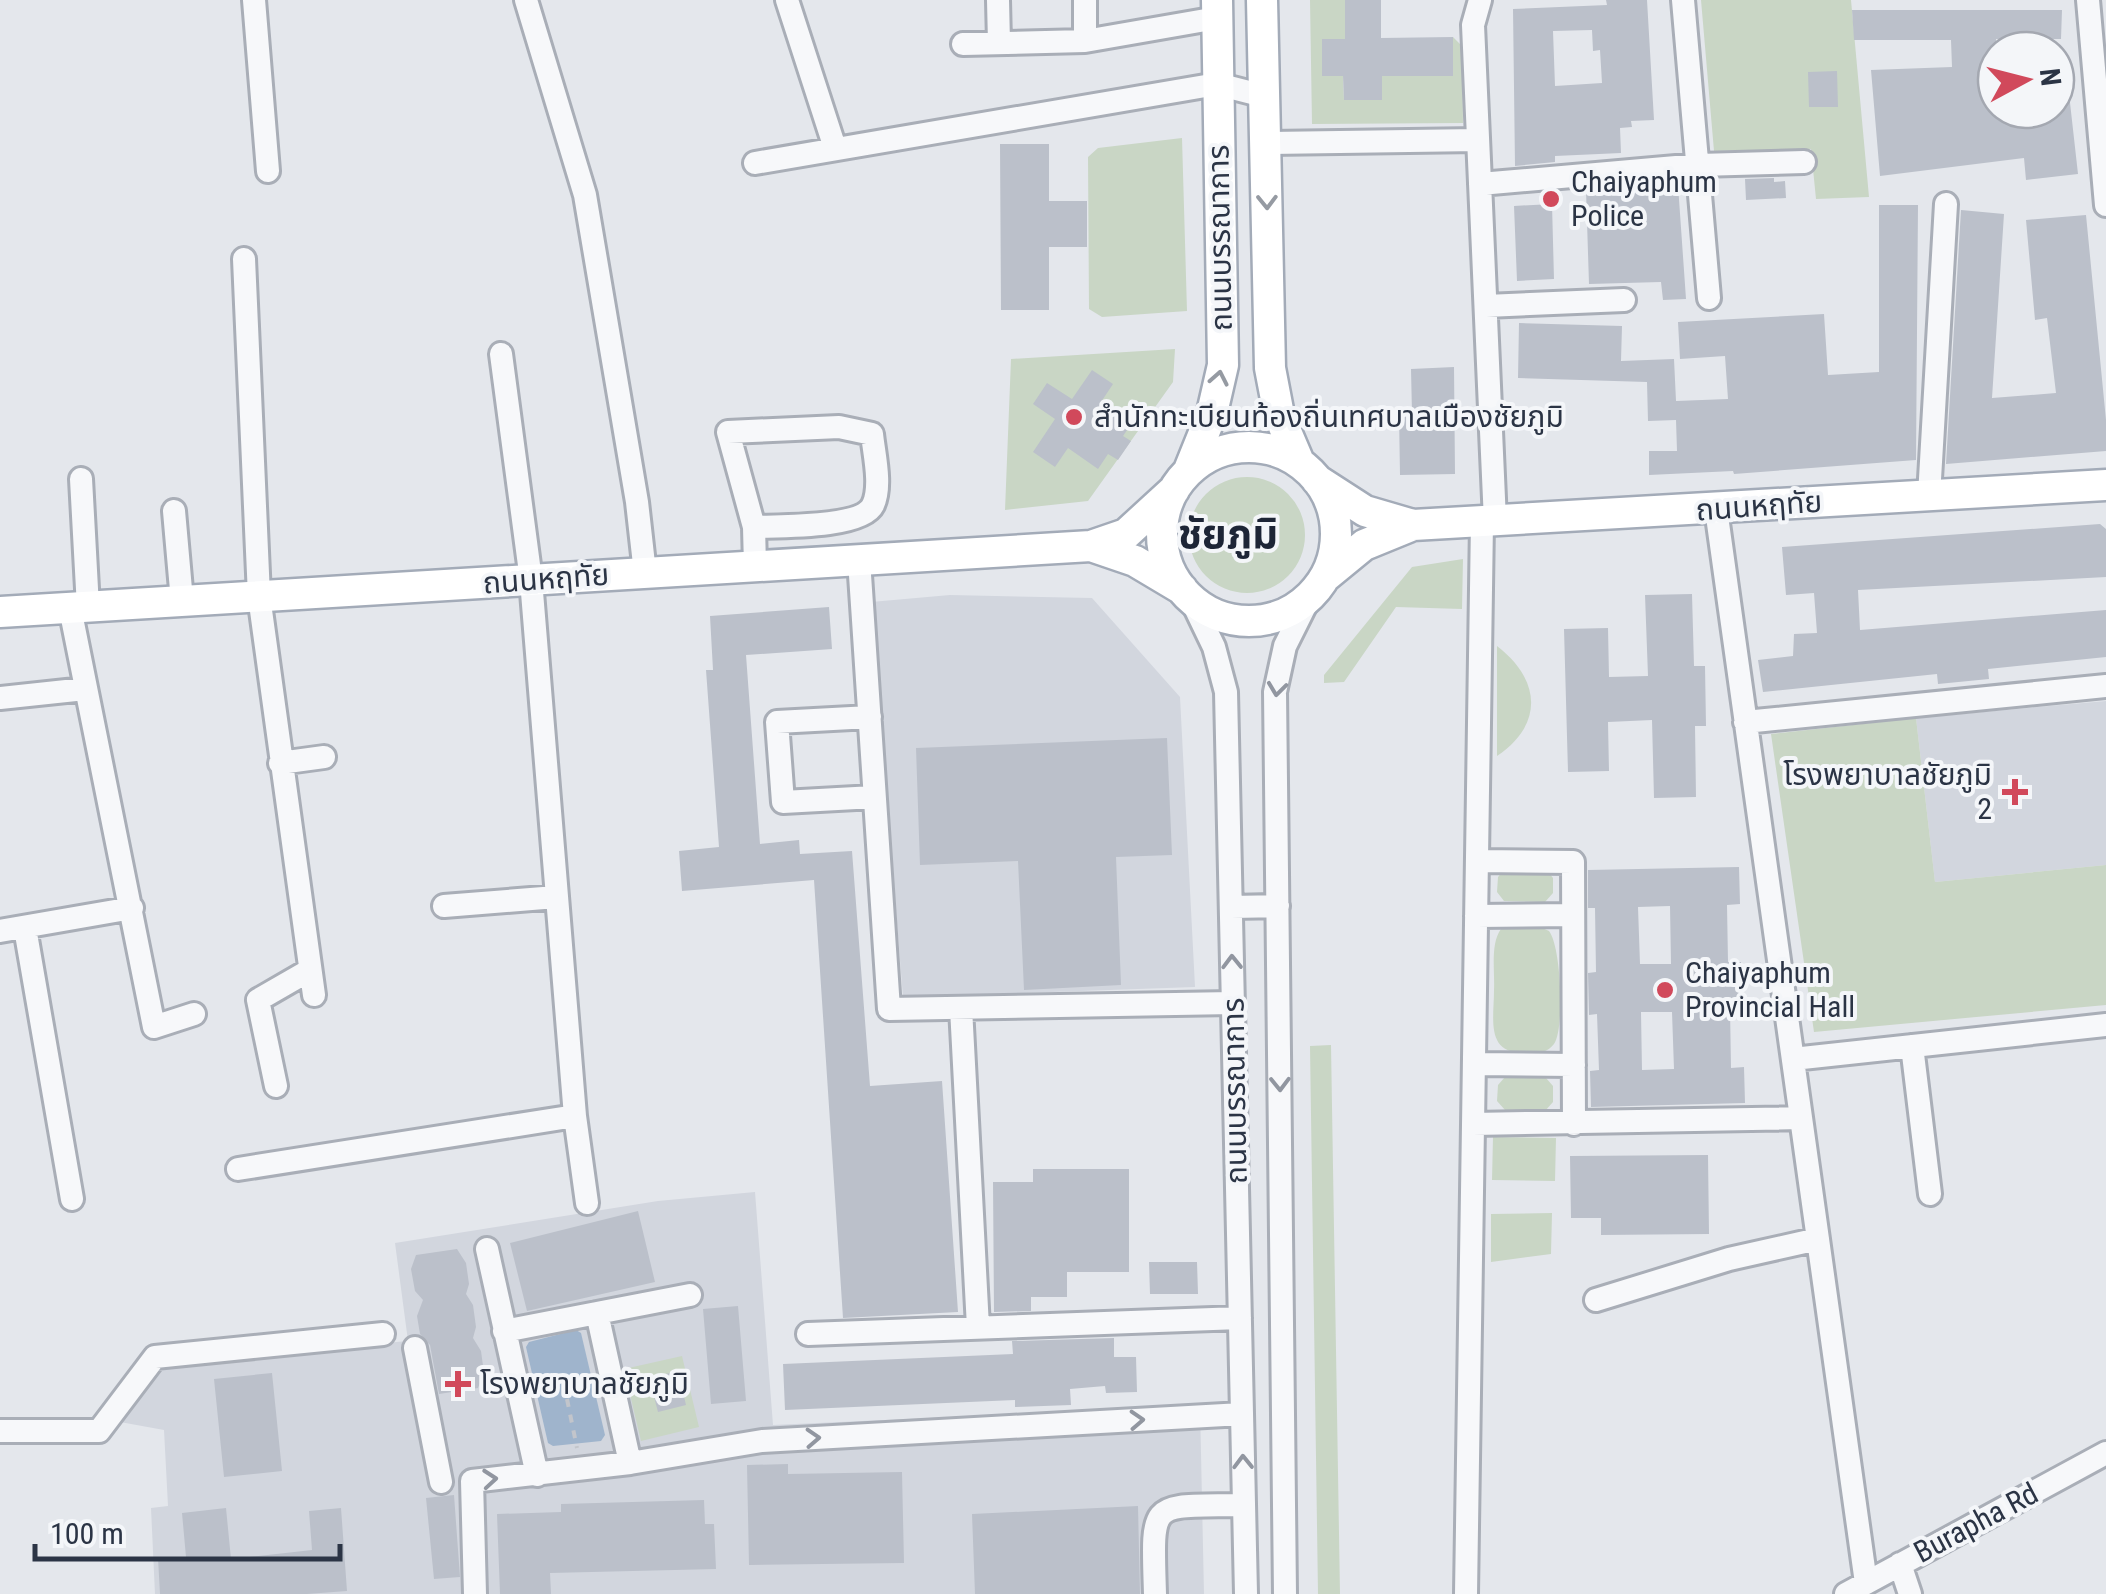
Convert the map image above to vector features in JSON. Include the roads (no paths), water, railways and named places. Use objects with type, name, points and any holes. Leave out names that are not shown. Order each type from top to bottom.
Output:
[{"type":"main road","name":"ถนนบรรณาการ","points":[[1262,0],[1270,368],[1279,415],[1308,471]]},
{"type":"main road","name":"ถนนบรรณาการ","points":[[1181,480],[1212,413],[1223,365],[1217,9]]},
{"type":"main road","points":[[1242,447],[1276,451],[1308,471],[1330,502],[1336,526],[1334,552],[1317,587],[1285,614],[1257,621],[1229,619],[1203,608],[1185,592],[1168,565],[1162,538],[1164,513],[1181,480],[1209,456],[1242,447]]},
{"type":"main road","name":"ถนนหฤทัย","points":[[1308,471],[1365,510],[1413,526]]},
{"type":"main road","name":"ถนนหฤทัย","points":[[0,612],[1091,546],[1126,534],[1181,480]]},
{"type":"main road","name":"ถนนหฤทัย","points":[[1317,587],[1364,545],[1413,526],[2106,485]]},
{"type":"main road","name":"ถนนหฤทัย","points":[[1091,546],[1135,561],[1185,592]]},
{"type":"street","points":[[254,0],[268,170]]},
{"type":"street","points":[[526,0],[585,194],[637,502],[644,573]]},
{"type":"street","points":[[787,0],[834,148]]},
{"type":"street","points":[[998,0],[998,43]]},
{"type":"street","points":[[1085,0],[1085,40]]},
{"type":"street","points":[[1466,1594],[1477,860],[1489,522],[1486,306],[1473,25],[1480,0]]},
{"type":"street","points":[[1683,0],[1709,298]]},
{"type":"street","points":[[2088,0],[2106,204]]},
{"type":"street","points":[[963,44],[1085,40],[1217,9]]},
{"type":"street","points":[[755,162],[1218,84],[1264,96]]},
{"type":"street","points":[[1266,143],[1478,140]]},
{"type":"street","points":[[1480,184],[1699,165],[1804,162]]},
{"type":"street","points":[[1929,496],[1946,204]]},
{"type":"street","points":[[244,259],[259,596],[314,996]]},
{"type":"street","points":[[1486,306],[1624,300]]},
{"type":"street","points":[[501,354],[531,580],[575,1116],[588,1203]]},
{"type":"street","points":[[754,527],[824,523],[863,516],[873,507],[876,496],[872,434],[839,427],[728,432],[754,527],[755,566]]},
{"type":"street","points":[[81,478],[79,607],[85,689],[154,1027],[194,1014]]},
{"type":"street","points":[[1716,509],[1818,1238],[1856,1589]]},
{"type":"street","points":[[174,511],[182,601]]},
{"type":"street","points":[[860,560],[889,1009],[1233,1003]]},
{"type":"street","name":"ถนนบรรณาการ","points":[[1285,1594],[1275,692],[1285,646],[1317,587]]},
{"type":"street","name":"ถนนบรรณาการ","points":[[1185,592],[1214,647],[1226,692],[1246,1594]]},
{"type":"street","points":[[1746,722],[2106,686]]},
{"type":"street","points":[[0,698],[85,689]]},
{"type":"street","points":[[870,717],[777,722],[783,802],[874,796]]},
{"type":"street","points":[[280,763],[324,757]]},
{"type":"street","points":[[1477,860],[1573,862],[1574,1124]]},
{"type":"street","points":[[444,906],[556,897]]},
{"type":"street","points":[[1230,906],[1278,906]]},
{"type":"street","points":[[0,931],[132,908]]},
{"type":"street","points":[[1476,916],[1574,916]]},
{"type":"street","points":[[25,928],[72,1199]]},
{"type":"street","points":[[276,1086],[258,1000],[310,970]]},
{"type":"street","points":[[961,1008],[978,1327]]},
{"type":"street","points":[[1793,1059],[2106,1025]]},
{"type":"street","points":[[1912,1046],[1930,1194]]},
{"type":"street","points":[[1474,1064],[1574,1065]]},
{"type":"street","points":[[238,1169],[575,1116]]},
{"type":"street","points":[[1473,1124],[1801,1118]]},
{"type":"street","points":[[1238,1220],[1281,1218]]},
{"type":"street","points":[[1596,1300],[1729,1259],[1818,1238]]},
{"type":"street","points":[[487,1249],[538,1475]]},
{"type":"street","points":[[504,1331],[690,1295]]},
{"type":"street","points":[[597,1313],[630,1463]]},
{"type":"street","points":[[808,1334],[1240,1318]]},
{"type":"street","points":[[0,1431],[99,1431],[155,1357],[383,1334]]},
{"type":"street","points":[[415,1348],[441,1482]]},
{"type":"street","points":[[475,1594],[472,1480],[630,1463],[762,1441],[1242,1414]]},
{"type":"street","name":"Burapha Rd","points":[[1856,1589],[2106,1453]]},
{"type":"street","points":[[1154,1594],[1153,1526],[1162,1512],[1177,1506],[1244,1505]]},
{"type":"street","points":[[1900,1564],[1910,1594]]},
{"type":"water","points":[[576,1330],[581,1333],[605,1435],[601,1441],[553,1446],[548,1443],[526,1347],[529,1342]]},
{"type":"place","name":"Chaiyaphum Police","points":[[1551,199]]},
{"type":"place","name":"สำนักทะเบียนท้องถิ่นเทศบาลเมืองชัยภูมิ","points":[[1074,417]]},
{"type":"place","name":"โรงพยาบาลชัยภูมิ 2","points":[[2015,792]]},
{"type":"place","name":"Chaiyaphum Provincial Hall","points":[[1665,990]]},
{"type":"place","name":"โรงพยาบาลชัยภูมิ","points":[[458,1384]]},
{"type":"district","name":"ชัยภูมิ","points":[[1228,534]]}]
